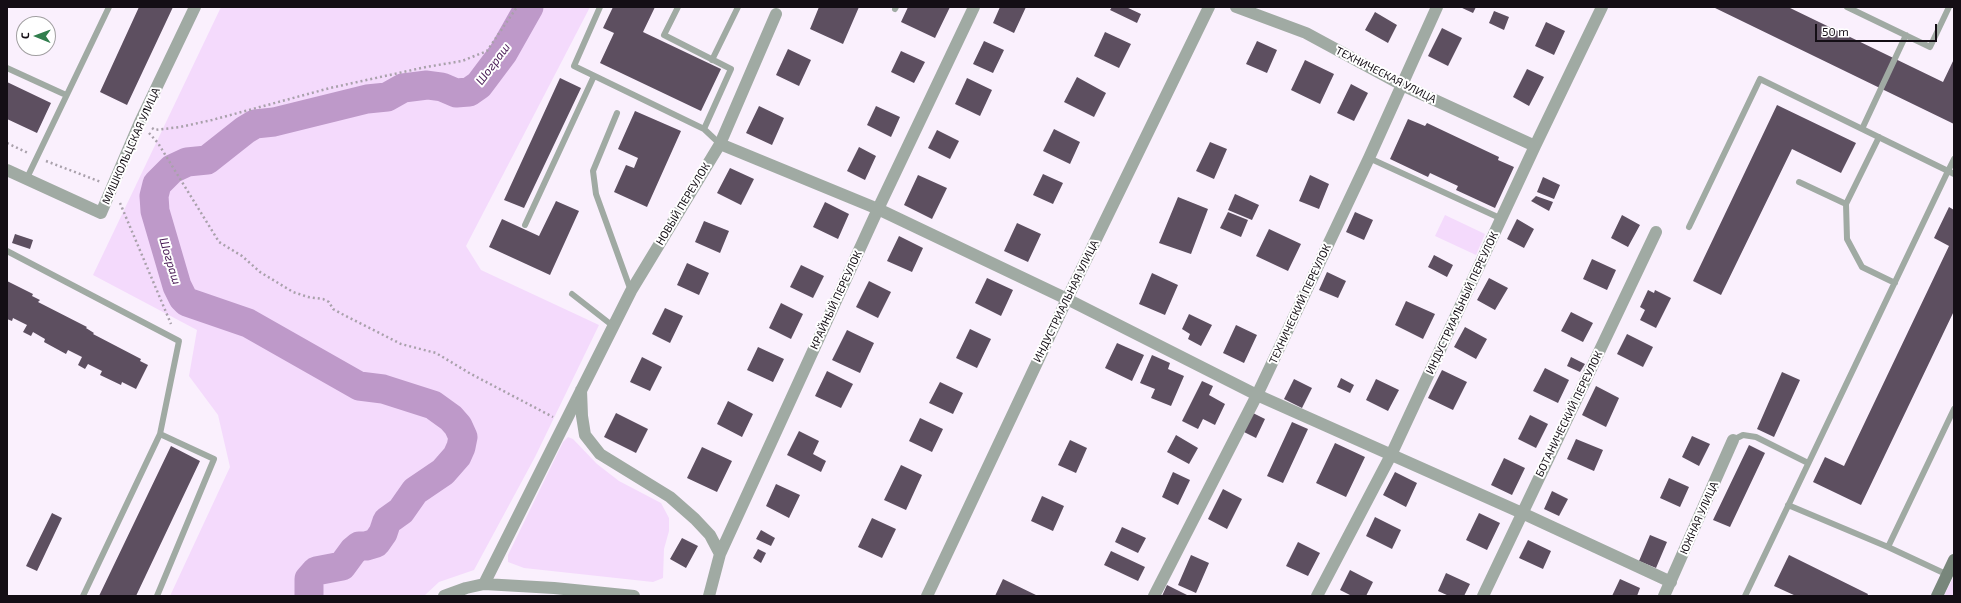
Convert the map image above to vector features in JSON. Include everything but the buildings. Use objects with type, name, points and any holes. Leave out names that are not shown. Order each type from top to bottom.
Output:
[{"type":"main road","points":[[1937,596],[1954,560]]},
{"type":"street","name":"МИШКОЛЬЦСКАЯ УЛИЦА","points":[[7,170],[26,180],[101,212],[140,122],[195,7]]},
{"type":"street","name":"КРАЙНЫЙ ПЕРЕУЛОК","points":[[709,596],[720,554],[878,209],[974,7]]},
{"type":"street","name":"ИНДУСТРИАЛЬНАЯ УЛИЦА","points":[[927,596],[1067,299],[1209,7]]},
{"type":"street","name":"ТЕХНИЧЕСКАЯ УЛИЦА","points":[[1236,7],[1306,33],[1402,85],[1535,146]]},
{"type":"street","name":"ТЕХНИЧЕСКИЙ ПЕРЕУЛОК","points":[[1154,596],[1257,395],[1369,158],[1437,7]]},
{"type":"street","name":"ИНДУСТРИАЛЬНЫЙ ПЕРЕУЛОК","points":[[1317,596],[1391,455],[1535,146],[1602,7]]},
{"type":"street","name":"НОВЫЙ ПЕРЕУЛОК","points":[[484,584],[562,424],[630,291],[720,144],[776,14]]},
{"type":"street","points":[[720,144],[878,209],[1067,299],[1257,395],[1522,513],[1671,582]]},
{"type":"street","name":"БОТАНИЧЕСКИЙ ПЕРЕУЛОК","points":[[1482,596],[1656,232]]},
{"type":"street","points":[[581,389],[582,416],[586,435],[600,454],[670,497],[695,518],[710,535],[720,554]]},
{"type":"street","name":"ЮЖНАЯ УЛИЦА","points":[[1664,596],[1733,440]]},
{"type":"street","points":[[444,596],[466,588],[484,584],[554,588],[634,596]]},
{"type":"lane","points":[[26,180],[109,7]]},
{"type":"lane","points":[[600,7],[574,66],[704,129],[720,144]]},
{"type":"lane","points":[[678,7],[664,35],[731,69],[704,129]]},
{"type":"lane","points":[[712,60],[738,7]]},
{"type":"lane","points":[[1847,7],[1930,47],[1948,7]]},
{"type":"lane","points":[[1862,129],[1906,35]]},
{"type":"lane","points":[[7,68],[66,95]]},
{"type":"lane","points":[[525,225],[594,76]]},
{"type":"lane","points":[[1689,227],[1760,79],[1951,173]]},
{"type":"lane","points":[[617,113],[593,171],[596,194],[630,291]]},
{"type":"lane","points":[[1879,138],[1846,204],[1847,239],[1862,267],[1895,283]]},
{"type":"lane","points":[[1369,158],[1502,219]]},
{"type":"lane","points":[[1745,596],[1895,283],[1951,173],[1954,159]]},
{"type":"lane","points":[[1799,182],[1846,204]]},
{"type":"lane","points":[[7,251],[179,341],[160,434],[83,596]]},
{"type":"lane","points":[[572,294],[613,326]]},
{"type":"lane","points":[[1888,547],[1954,409]]},
{"type":"lane","points":[[157,596],[214,459],[160,434]]},
{"type":"lane","points":[[1733,440],[1743,435],[1756,437],[1808,463]]},
{"type":"lane","points":[[1788,505],[1888,547],[1948,575]]},
{"type":"path","points":[[140,122],[155,130],[180,127],[330,88],[426,67],[462,62],[487,51],[517,7]]},
{"type":"path","points":[[158,142],[219,242],[242,256],[260,272],[293,292],[308,297],[323,298],[329,302],[333,309],[395,340],[436,353],[506,393],[550,414],[562,424]]},
{"type":"shaded area","points":[[221,7],[590,7],[466,246],[481,270],[599,325],[535,457],[474,570],[439,582],[424,596],[170,596],[230,467],[218,415],[189,376],[197,330],[93,275]]},
{"type":"shaded area","points":[[1445,215],[1485,234],[1476,255],[1435,236]]},
{"type":"shaded area","points":[[568,437],[573,439],[597,464],[619,481],[661,503],[669,518],[669,531],[664,549],[663,578],[653,582],[524,568],[508,562],[508,555],[563,442]]},
{"type":"shaded area","points":[[1954,576],[1954,596],[1944,596]]},
{"type":"waterway","name":"Шограш","points":[[309,596],[309,579],[316,571],[342,566],[353,551],[359,546],[366,546],[376,543],[383,533],[387,521],[401,511],[415,491],[443,472],[457,456],[463,437],[458,426],[451,418],[433,405],[383,389],[359,386],[248,323],[187,302],[183,298],[177,286],[155,211],[154,196],[157,184],[172,169],[187,162],[207,160],[255,124],[274,122],[367,99],[387,97],[403,88],[427,85],[442,87],[456,93],[469,92],[479,85],[503,53],[529,7]]}]
